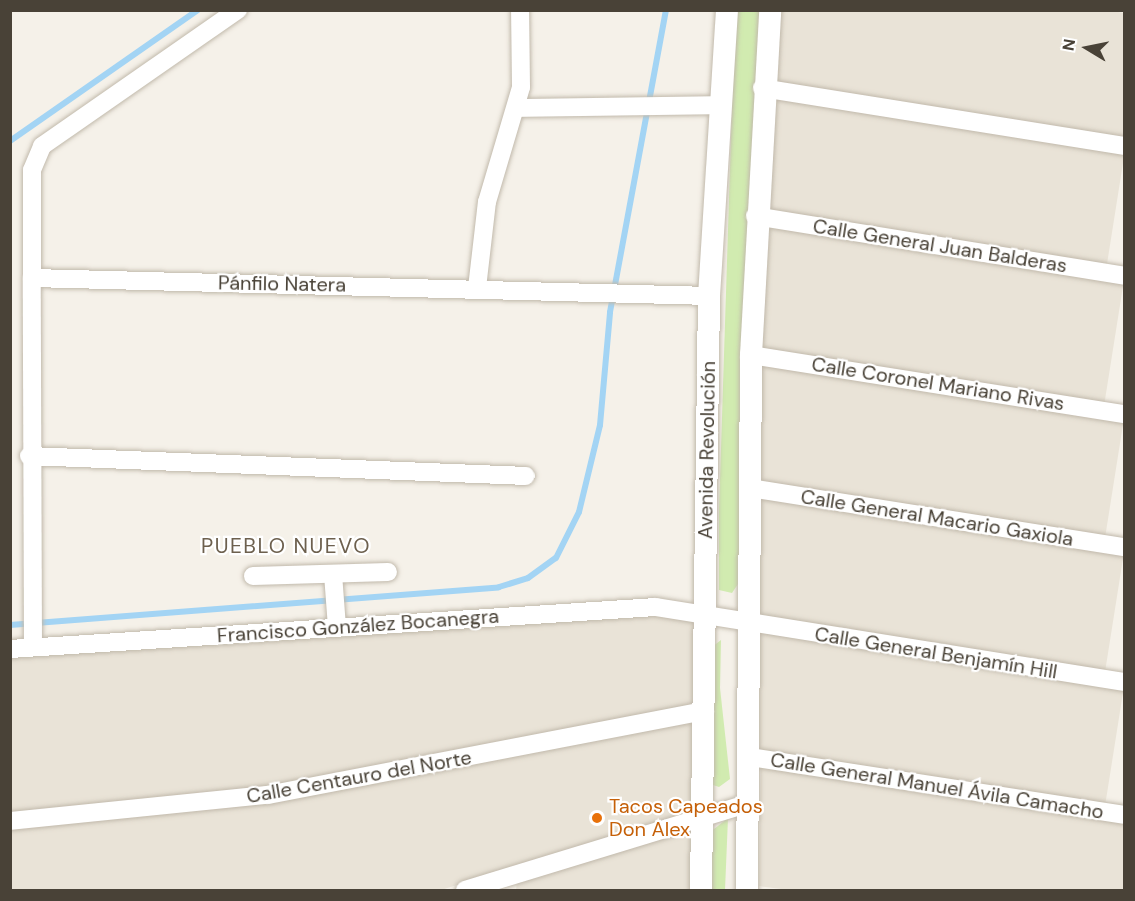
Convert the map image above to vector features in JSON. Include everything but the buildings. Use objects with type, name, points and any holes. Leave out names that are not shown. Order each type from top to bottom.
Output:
[{"type":"street","points":[[33,639],[29,456],[34,156],[238,10]]},
{"type":"street","points":[[477,288],[487,202],[517,108],[520,10]]},
{"type":"street","name":"Avenida Revolución","points":[[701,891],[706,814],[705,613],[709,296],[727,10]]},
{"type":"street","points":[[748,890],[751,355],[762,88],[770,10]]},
{"type":"street","points":[[762,88],[1125,146]]},
{"type":"street","points":[[517,108],[722,105]]},
{"type":"street","name":"Calle General Juan Balderas","points":[[755,216],[1125,276]]},
{"type":"street","name":"Pánfilo Natera","points":[[32,278],[601,290],[709,296]]},
{"type":"street","name":"Calle Coronel Mariano Rivas","points":[[751,355],[1125,414]]},
{"type":"street","points":[[29,456],[526,476]]},
{"type":"street","name":"Calle General Macario Gaxiola","points":[[750,489],[1125,548]]},
{"type":"street","points":[[253,576],[388,573]]},
{"type":"street","points":[[333,574],[337,627]]},
{"type":"street","name":"Francisco González Bocanegra","points":[[10,649],[33,639],[337,627],[656,607],[705,613],[748,623]]},
{"type":"street","name":"Calle General Benjamín Hill","points":[[748,623],[1125,682]]},
{"type":"street","name":"Calle Centauro del Norte","points":[[10,821],[268,795],[705,711]]},
{"type":"street","name":"Calle General Manuel Ávila Camacho","points":[[750,757],[1125,816]]},
{"type":"street","points":[[465,891],[510,883],[706,814],[749,803]]},
{"type":"shaded area","points":[[1106,10],[1124,13],[1124,139],[773,82],[780,11]]},
{"type":"shaded area","points":[[772,97],[1124,153],[1107,265],[754,210]]},
{"type":"shaded area","points":[[765,226],[1124,283],[1104,404],[746,347]]},
{"type":"shaded area","points":[[762,364],[1123,421],[1105,539],[743,482]]},
{"type":"shaded area","points":[[760,498],[1123,556],[1105,675],[741,618]]},
{"type":"shaded area","points":[[652,614],[694,618],[694,706],[261,789],[11,813],[11,655]]},
{"type":"shaded area","points":[[760,632],[1123,690],[1105,808],[741,751]]},
{"type":"shaded area","points":[[694,721],[694,811],[441,890],[11,890],[11,828],[264,802]]},
{"type":"shaded area","points":[[761,766],[1124,823],[1124,890],[789,890],[759,886]]},
{"type":"shaded area","points":[[694,826],[690,890],[516,890],[517,882]]},
{"type":"green space","points":[[735,11],[763,11],[740,581],[732,593],[719,590],[719,511]]},
{"type":"green space","points":[[721,640],[720,688],[730,779],[719,787],[713,785],[712,647]]},
{"type":"green space","points":[[728,818],[725,890],[705,890],[709,833]]},
{"type":"waterway","points":[[10,141],[198,10]]},
{"type":"waterway","points":[[10,625],[499,587],[528,578],[556,558],[579,512],[600,425],[610,312],[666,10]]},
{"type":"place","name":"Tacos Capeados Don Alex","points":[[597,818]]},
{"type":"district","name":"PUEBLO NUEVO","points":[[286,546]]}]
